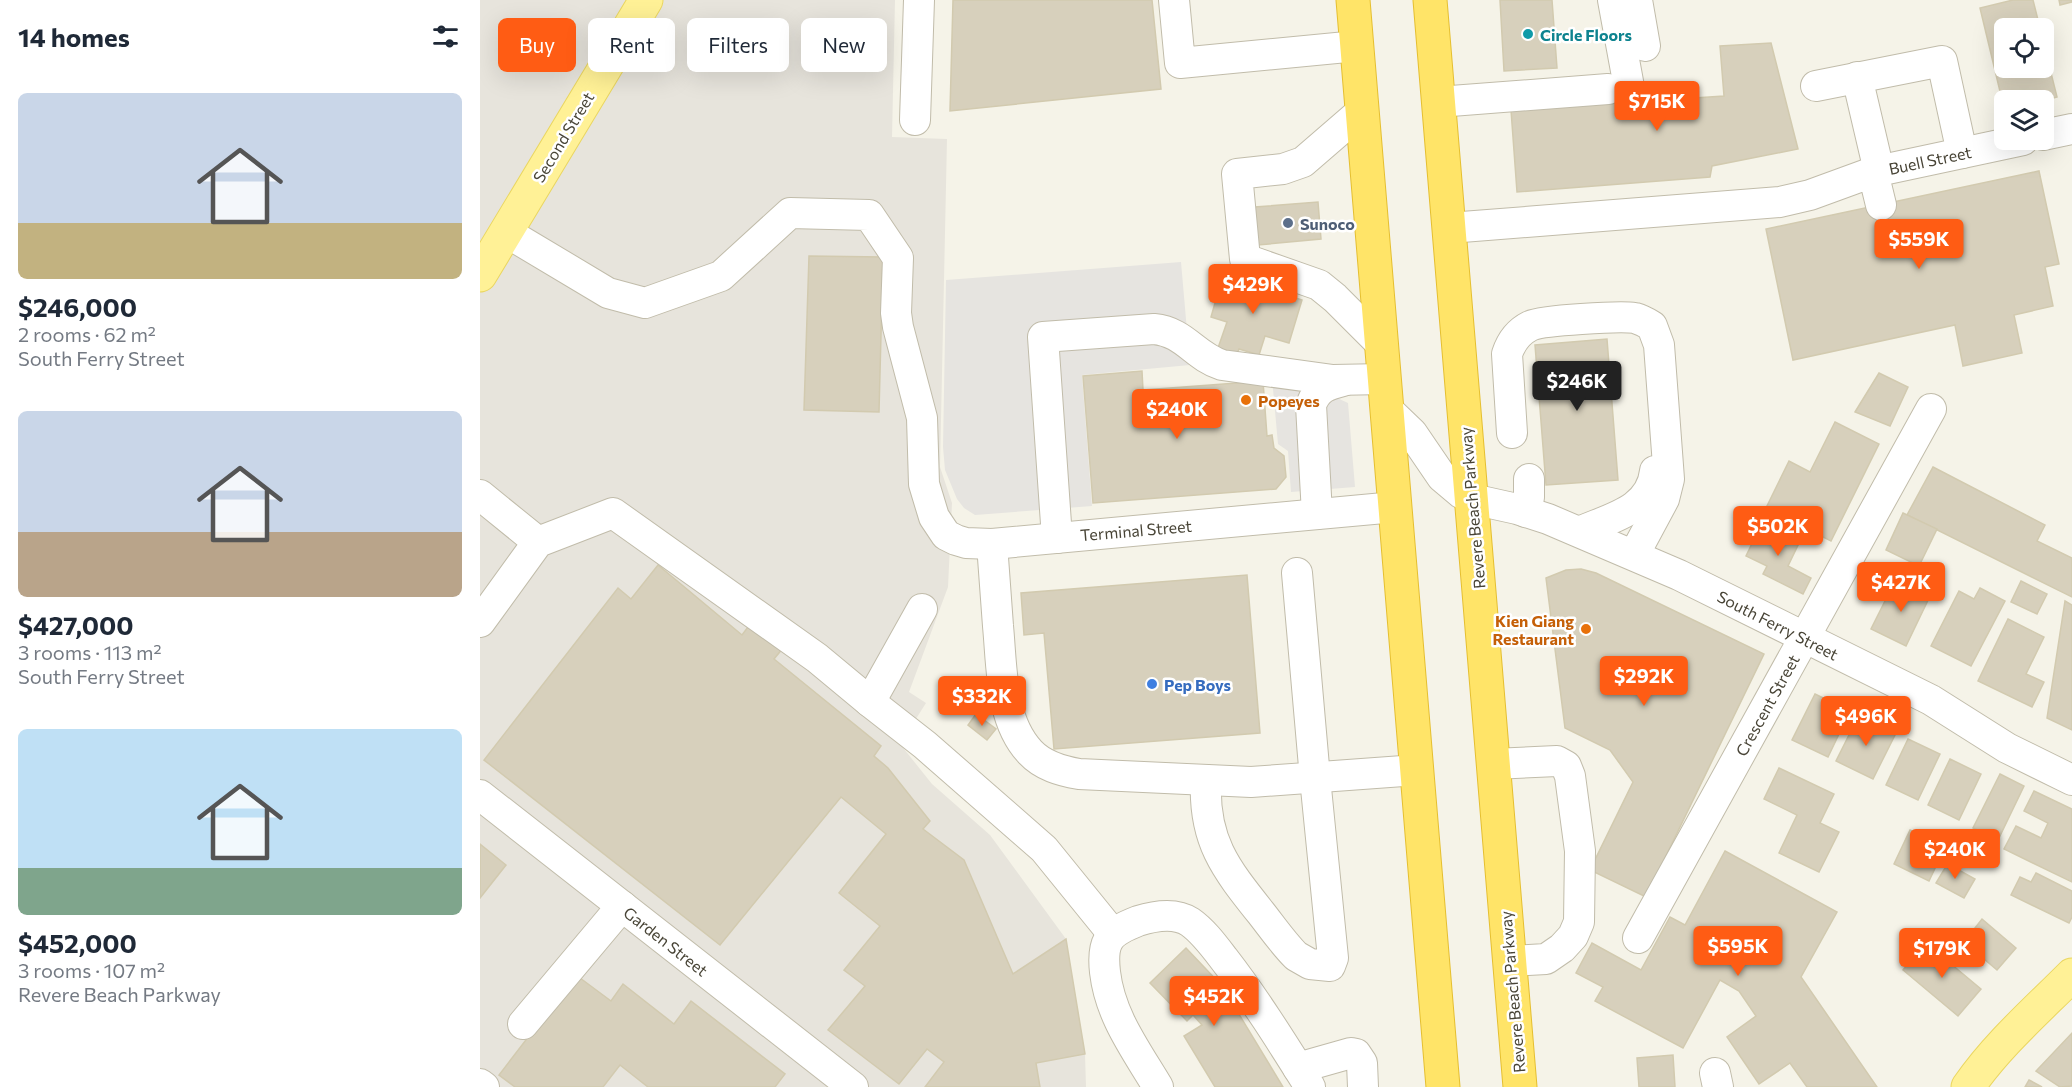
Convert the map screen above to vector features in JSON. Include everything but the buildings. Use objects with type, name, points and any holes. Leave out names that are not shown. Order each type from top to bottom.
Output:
[{"type":"highway","points":[[1353,0],[1443,1087]]},
{"type":"highway","name":"Revere Beach Parkway","points":[[1430,0],[1520,1087]]},
{"type":"main road","name":"Second Street","points":[[480,274],[646,0]]},
{"type":"main road","points":[[1968,1087],[1991,1056],[2072,975]]},
{"type":"street","points":[[915,120],[919,0]]},
{"type":"street","points":[[1174,0],[1180,63],[1357,46]]},
{"type":"street","points":[[1438,102],[1619,88],[1613,0]]},
{"type":"street","points":[[1636,0],[1645,46]]},
{"type":"street","points":[[1816,86],[1942,61],[1962,153]]},
{"type":"street","points":[[1857,77],[1881,205]]},
{"type":"street","points":[[1362,111],[1303,162],[1283,169],[1238,174],[1245,259],[1318,285],[1335,298],[1382,345]]},
{"type":"street","points":[[2054,133],[2072,129]]},
{"type":"street","name":"Buell Street","points":[[1449,228],[1780,202],[1810,195],[1876,172],[1994,146]]},
{"type":"street","name":"Terminal Street","points":[[506,232],[608,293],[645,303],[721,276],[790,213],[869,215],[898,258],[896,313],[922,418],[923,473],[930,507],[946,535],[966,543],[992,544],[1057,528],[1317,514],[1395,507]]},
{"type":"street","points":[[1512,433],[1510,363],[1528,327],[1551,322],[1627,317],[1638,319],[1652,326],[1659,345],[1668,458],[1668,489],[1634,555]]},
{"type":"street","points":[[1057,528],[1043,337],[1154,329],[1166,330],[1184,340],[1209,361],[1222,365],[1343,381],[1386,394],[1442,477],[1451,486],[1472,499]]},
{"type":"street","points":[[1462,391],[1510,363],[1622,330],[1640,339],[1646,351],[1655,468],[1653,484],[1646,498],[1634,507],[1581,531]]},
{"type":"street","points":[[1317,514],[1311,405],[1313,397],[1322,387],[1343,381]]},
{"type":"street","name":"Crescent Street","points":[[1638,938],[1931,409]]},
{"type":"street","points":[[1526,512],[1529,479]]},
{"type":"street","points":[[480,495],[538,542]]},
{"type":"street","name":"South Ferry Street","points":[[1472,499],[1526,512],[1581,531],[1679,575],[1931,700],[2007,748],[2072,780]]},
{"type":"street","points":[[480,622],[538,542],[613,513],[817,658],[925,745],[1044,849],[1113,934]]},
{"type":"street","points":[[992,544],[1005,697],[1014,726],[1029,752],[1040,761],[1065,772],[1251,782],[1417,770]]},
{"type":"street","points":[[1206,780],[1206,803],[1210,826],[1227,869],[1290,949],[1303,962],[1330,966],[1333,958],[1297,573]]},
{"type":"street","points":[[870,702],[922,609]]},
{"type":"street","points":[[1493,764],[1557,761],[1566,766],[1570,776],[1580,851],[1579,922],[1573,936],[1562,948],[1546,959],[1510,961]]},
{"type":"street","name":"Garden Street","points":[[480,795],[622,906],[835,1082]]},
{"type":"street","points":[[523,1024],[622,906]]},
{"type":"street","points":[[1158,1087],[1118,1020],[1112,1006],[1104,963],[1107,942],[1113,934],[1136,922],[1159,916],[1179,916],[1194,924],[1212,944],[1239,979],[1304,1078],[1350,1053],[1356,1054],[1362,1063],[1363,1087]]},
{"type":"street","points":[[480,1084],[484,1087]]},
{"type":"shaded area","points":[[480,0],[895,0],[892,137],[947,139],[940,467],[952,503],[948,587],[909,692],[926,703],[900,744],[932,784],[990,835],[1066,939],[1085,1054],[1086,1087],[480,1087]]},
{"type":"shaded area","points":[[1181,262],[1190,365],[1082,375],[1092,506],[975,515],[964,508],[957,499],[945,470],[943,447],[946,280]]},
{"type":"shaded area","points":[[1292,377],[1348,403],[1355,487],[1291,492],[1288,451],[1278,444],[1272,378]]},
{"type":"place","name":"Circle Floors","points":[[1528,34]]},
{"type":"place","name":"Sunoco","points":[[1288,223]]},
{"type":"place","name":"Popeyes","points":[[1246,400]]},
{"type":"place","name":"Kien Giang Restaurant","points":[[1586,629]]},
{"type":"place","name":"Pep Boys","points":[[1152,684]]}]
